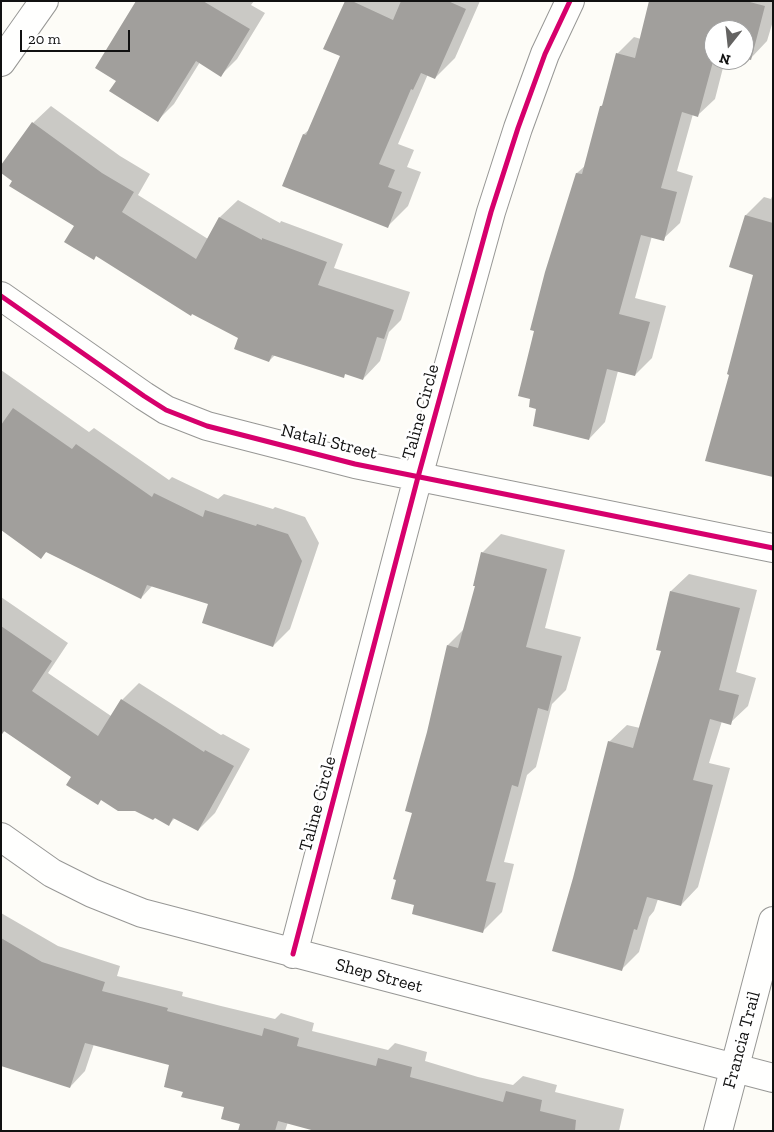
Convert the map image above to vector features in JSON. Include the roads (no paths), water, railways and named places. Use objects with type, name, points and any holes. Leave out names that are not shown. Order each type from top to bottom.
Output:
[{"type":"street","points":[[1,62],[44,1]]},
{"type":"street","name":"Taline Circle","points":[[293,954],[418,477],[490,212],[545,54],[570,1]]},
{"type":"street","name":"Natali Street","points":[[1,296],[166,410],[208,426],[346,462],[773,548]]},
{"type":"street","name":"Shep Street","points":[[1,837],[52,873],[92,894],[142,914],[773,1078]]},
{"type":"street","name":"Francia Trail","points":[[718,1131],[773,920]]}]
